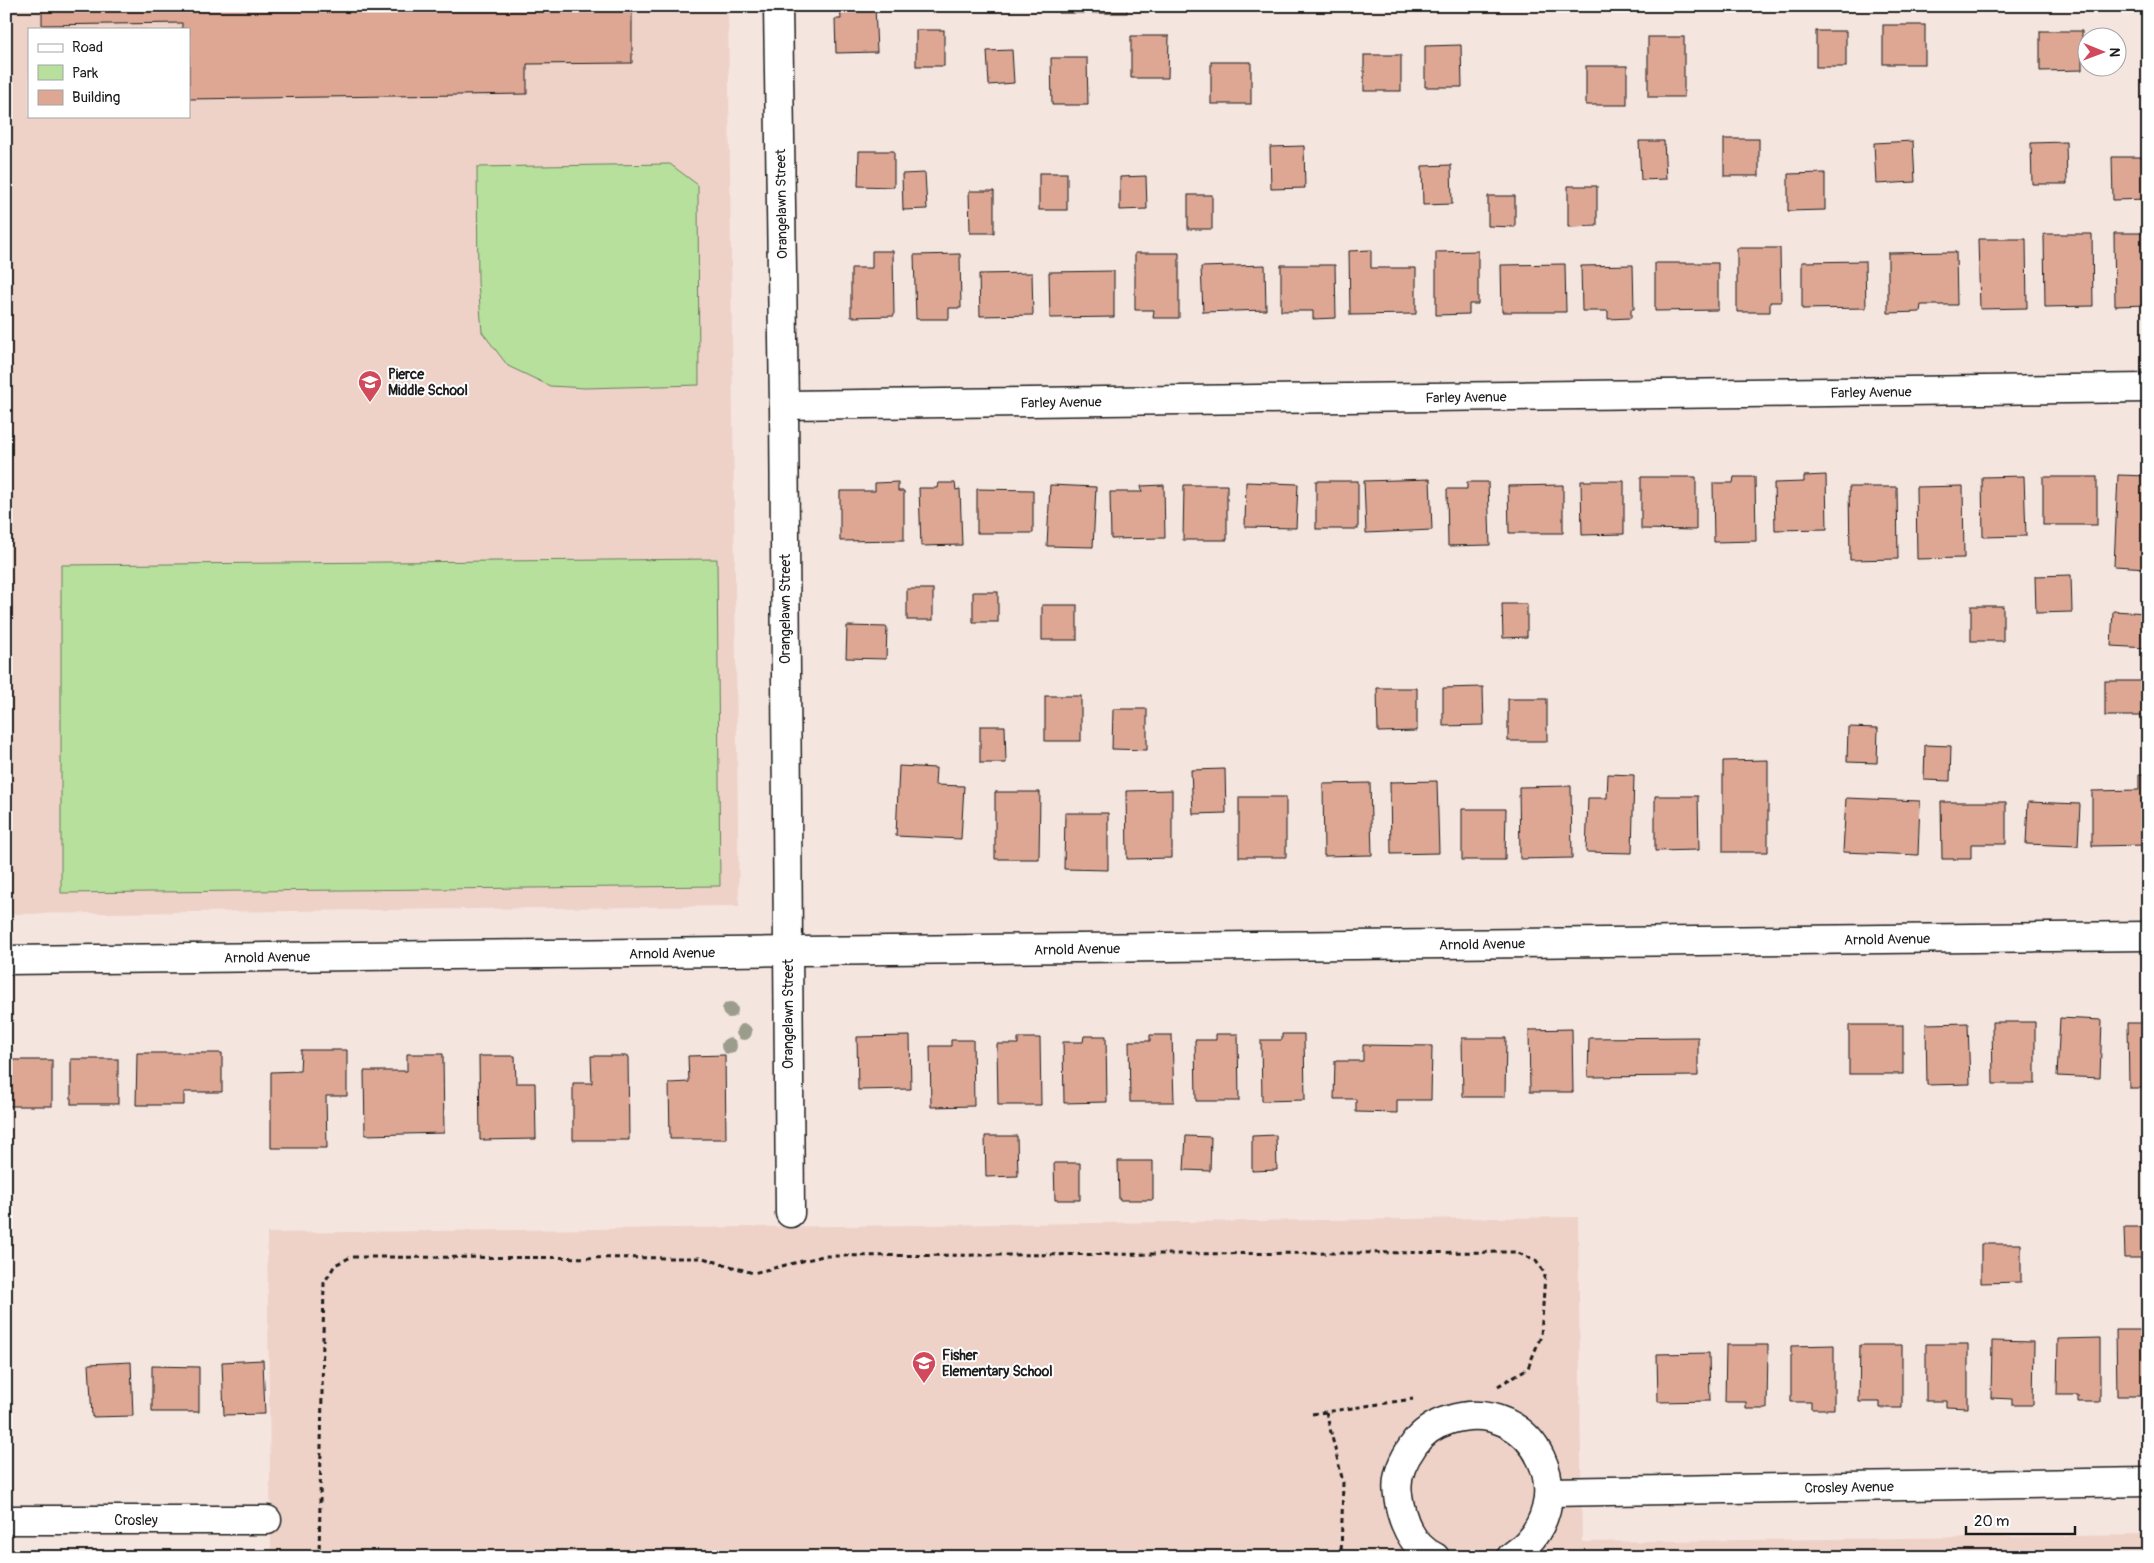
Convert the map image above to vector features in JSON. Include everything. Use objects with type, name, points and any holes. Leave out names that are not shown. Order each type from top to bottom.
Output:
[{"type":"street","name":"Orangelawn Street","points":[[778,6],[784,405],[790,1213]]},
{"type":"street","name":"Farley Avenue","points":[[784,405],[2148,388]]},
{"type":"street","name":"Arnold Avenue","points":[[6,960],[2148,936]]},
{"type":"street","points":[[1435,1557],[1411,1536],[1400,1513],[1397,1487],[1402,1461],[1417,1440],[1438,1424],[1462,1416],[1488,1416],[1512,1426],[1532,1443],[1545,1466],[1549,1492],[1547,1509],[1541,1526],[1526,1546],[1511,1557]]},
{"type":"street","name":"Crosley Avenue","points":[[1549,1492],[2148,1482]]},
{"type":"street","name":"Crosley","points":[[6,1520],[266,1520]]},
{"type":"path","points":[[319,1557],[324,1283],[335,1265],[351,1257],[702,1258],[753,1273],[823,1256],[1516,1252],[1536,1261],[1545,1274],[1541,1336],[1528,1368],[1500,1386],[1490,1388]]},
{"type":"path","points":[[1312,1414],[1423,1398]]},
{"type":"path","points":[[1326,1412],[1343,1482],[1341,1557]]},
{"type":"shaded area","name":"Pierce Middle School","points":[[6,6],[728,6],[739,906],[10,914],[9,691],[6,691]]},
{"type":"shaded area","name":"Fisher Elementary School","points":[[1578,1217],[1582,1542],[2148,1535],[2148,1557],[271,1557],[267,1233]]},
{"type":"green space","points":[[670,164],[698,185],[699,385],[585,388],[550,386],[508,366],[482,332],[478,282],[477,167]]},
{"type":"green space","points":[[717,559],[720,886],[61,893],[61,565]]},
{"type":"building","points":[[42,6],[632,6],[632,63],[527,64],[527,94],[190,99],[190,28],[182,28],[182,23],[42,25]]},
{"type":"building","points":[[840,6],[875,6],[877,52],[836,53],[835,19],[841,19]]},
{"type":"building","points":[[1059,6],[1127,6],[1127,13],[1059,13]]},
{"type":"building","points":[[1883,25],[1925,25],[1925,64],[1883,64]]},
{"type":"building","points":[[916,30],[944,30],[944,66],[916,66]]},
{"type":"building","points":[[1816,31],[1846,31],[1846,67],[1816,67]]},
{"type":"building","points":[[2040,31],[2076,31],[2076,70],[2040,71]]},
{"type":"building","points":[[1131,36],[1169,36],[1168,78],[1131,78]]},
{"type":"building","points":[[1648,37],[1684,37],[1684,97],[1648,97]]},
{"type":"building","points":[[1461,45],[1462,87],[1425,87],[1425,46]]},
{"type":"building","points":[[1012,50],[1014,83],[989,85],[987,51]]},
{"type":"building","points":[[1364,55],[1401,55],[1401,91],[1364,91]]},
{"type":"building","points":[[1051,58],[1087,58],[1088,105],[1052,105]]},
{"type":"building","points":[[1211,62],[1251,62],[1251,104],[1211,104]]},
{"type":"building","points":[[1586,66],[1627,66],[1627,105],[1586,105]]},
{"type":"building","points":[[1724,139],[1759,139],[1759,176],[1724,176]]},
{"type":"building","points":[[1639,141],[1664,141],[1666,179],[1641,180]]},
{"type":"building","points":[[1913,141],[1915,182],[1876,184],[1874,143]]},
{"type":"building","points":[[2066,142],[2067,184],[2032,184],[2031,143]]},
{"type":"building","points":[[1304,146],[1305,188],[1271,189],[1270,147]]},
{"type":"building","points":[[859,151],[894,151],[894,187],[858,186]]},
{"type":"building","points":[[2112,157],[2148,157],[2148,199],[2113,200]]},
{"type":"building","points":[[1451,165],[1452,204],[1423,205],[1422,166]]},
{"type":"building","points":[[925,173],[927,209],[903,210],[902,174]]},
{"type":"building","points":[[1039,173],[1067,173],[1067,210],[1039,210]]},
{"type":"building","points":[[1825,173],[1825,210],[1788,211],[1788,174]]},
{"type":"building","points":[[1146,176],[1147,209],[1120,210],[1120,177]]},
{"type":"building","points":[[1568,186],[1597,186],[1597,226],[1568,227]]},
{"type":"building","points":[[969,191],[994,191],[994,233],[970,233]]},
{"type":"building","points":[[1188,195],[1212,195],[1212,229],[1188,229]]},
{"type":"building","points":[[1488,196],[1515,196],[1515,227],[1488,226]]},
{"type":"building","points":[[2114,233],[2148,233],[2148,305],[2115,306]]},
{"type":"building","points":[[2044,234],[2092,234],[2093,306],[2045,307]]},
{"type":"building","points":[[1978,239],[2026,239],[2027,308],[1980,309]]},
{"type":"building","points":[[1737,248],[1780,248],[1781,302],[1770,302],[1770,312],[1737,312]]},
{"type":"building","points":[[1371,250],[1371,268],[1416,268],[1416,314],[1350,315],[1349,251]]},
{"type":"building","points":[[872,251],[893,251],[894,316],[851,317],[851,268],[872,268]]},
{"type":"building","points":[[1478,251],[1478,304],[1469,304],[1469,314],[1436,315],[1436,252]]},
{"type":"building","points":[[1956,252],[1957,305],[1921,305],[1920,312],[1888,313],[1888,253]]},
{"type":"building","points":[[1135,253],[1179,253],[1179,318],[1153,318],[1154,310],[1135,310]]},
{"type":"building","points":[[960,254],[961,308],[949,308],[949,319],[916,319],[914,255]]},
{"type":"building","points":[[1865,261],[1866,308],[1802,309],[1802,262]]},
{"type":"building","points":[[1655,263],[1718,263],[1718,310],[1655,311]]},
{"type":"building","points":[[1565,264],[1566,312],[1502,312],[1501,265]]},
{"type":"building","points":[[1265,265],[1266,310],[1203,312],[1201,267]]},
{"type":"building","points":[[1281,265],[1335,265],[1336,318],[1313,319],[1313,311],[1281,311]]},
{"type":"building","points":[[1633,265],[1634,309],[1631,309],[1631,318],[1608,319],[1608,311],[1582,311],[1581,266]]},
{"type":"building","points":[[1114,271],[1114,317],[1050,318],[1049,272]]},
{"type":"building","points":[[1032,273],[1033,315],[980,316],[979,274]]},
{"type":"building","points":[[1826,475],[1827,529],[1775,530],[1774,483],[1804,482],[1804,476]]},
{"type":"building","points":[[2118,475],[2148,476],[2148,568],[2114,566]]},
{"type":"building","points":[[2024,476],[2026,536],[1983,537],[1982,477]]},
{"type":"building","points":[[1641,477],[1696,477],[1696,530],[1641,529]]},
{"type":"building","points":[[1734,477],[1755,477],[1756,541],[1714,542],[1713,483],[1733,483]]},
{"type":"building","points":[[2043,477],[2097,477],[2097,525],[2043,525]]},
{"type":"building","points":[[1430,479],[1432,530],[1366,533],[1364,481]]},
{"type":"building","points":[[1316,481],[1358,481],[1358,529],[1316,529]]},
{"type":"building","points":[[1581,481],[1624,481],[1624,534],[1582,535]]},
{"type":"building","points":[[898,482],[898,491],[904,491],[904,540],[840,541],[840,491],[875,491],[875,483]]},
{"type":"building","points":[[1246,482],[1298,484],[1296,528],[1245,527]]},
{"type":"building","points":[[1467,482],[1488,482],[1490,545],[1448,546],[1447,489],[1467,489]]},
{"type":"building","points":[[938,483],[955,483],[956,490],[960,489],[962,545],[921,546],[919,488],[937,488]]},
{"type":"building","points":[[1050,485],[1096,487],[1093,547],[1047,546]]},
{"type":"building","points":[[1164,485],[1165,538],[1111,539],[1110,492],[1142,492],[1141,486]]},
{"type":"building","points":[[1184,485],[1227,485],[1227,540],[1183,540]]},
{"type":"building","points":[[1563,485],[1563,533],[1509,533],[1508,486]]},
{"type":"building","points":[[1963,486],[1964,558],[1917,559],[1916,487]]},
{"type":"building","points":[[1849,487],[1897,487],[1898,559],[1850,560]]},
{"type":"building","points":[[977,489],[1033,490],[1033,533],[977,533]]},
{"type":"building","points":[[2071,575],[2072,612],[2036,613],[2035,576]]},
{"type":"building","points":[[907,589],[933,589],[933,620],[907,620]]},
{"type":"building","points":[[973,592],[998,592],[998,622],[973,622]]},
{"type":"building","points":[[1502,604],[1527,604],[1527,637],[1503,638]]},
{"type":"building","points":[[1042,605],[1077,605],[1077,640],[1042,640]]},
{"type":"building","points":[[1971,606],[2003,606],[2003,641],[1971,641]]},
{"type":"building","points":[[2113,611],[2148,613],[2148,648],[2111,646]]},
{"type":"building","points":[[847,626],[887,627],[886,659],[846,658]]},
{"type":"building","points":[[2105,681],[2146,681],[2146,716],[2105,716]]},
{"type":"building","points":[[1483,687],[1484,725],[1443,726],[1443,688]]},
{"type":"building","points":[[1377,688],[1417,688],[1417,731],[1378,732]]},
{"type":"building","points":[[1045,696],[1081,696],[1081,741],[1045,741]]},
{"type":"building","points":[[1508,699],[1547,699],[1547,741],[1508,741]]},
{"type":"building","points":[[1113,709],[1147,709],[1147,750],[1112,749]]},
{"type":"building","points":[[980,726],[1005,726],[1006,763],[980,763]]},
{"type":"building","points":[[1848,727],[1878,728],[1877,763],[1847,762]]},
{"type":"building","points":[[1925,745],[1951,746],[1950,781],[1924,780]]},
{"type":"building","points":[[1768,760],[1768,852],[1723,852],[1723,761]]},
{"type":"building","points":[[899,766],[936,768],[935,785],[964,786],[961,839],[896,836]]},
{"type":"building","points":[[1225,769],[1226,813],[1193,814],[1191,770]]},
{"type":"building","points":[[1608,774],[1634,775],[1632,853],[1586,852],[1588,798],[1607,798]]},
{"type":"building","points":[[2139,774],[2148,774],[2148,845],[2092,846],[2092,791],[2139,790]]},
{"type":"building","points":[[1437,781],[1439,853],[1391,854],[1390,782]]},
{"type":"building","points":[[1370,783],[1372,855],[1324,856],[1323,784]]},
{"type":"building","points":[[1571,786],[1572,858],[1520,859],[1519,787]]},
{"type":"building","points":[[1172,790],[1172,858],[1127,859],[1126,791]]},
{"type":"building","points":[[995,792],[1040,792],[1039,859],[995,859]]},
{"type":"building","points":[[1655,796],[1698,796],[1699,850],[1655,851]]},
{"type":"building","points":[[1239,797],[1286,797],[1286,857],[1239,857]]},
{"type":"building","points":[[1846,798],[1920,801],[1918,855],[1843,852]]},
{"type":"building","points":[[1941,802],[2006,802],[2006,844],[1971,844],[1971,859],[1942,859]]},
{"type":"building","points":[[2028,802],[2080,804],[2078,846],[2026,844]]},
{"type":"building","points":[[1462,809],[1506,809],[1505,860],[1462,860]]},
{"type":"building","points":[[1065,813],[1108,813],[1108,870],[1064,869]]},
{"type":"building","points":[[2060,1018],[2102,1020],[2100,1078],[2057,1076]]},
{"type":"building","points":[[1992,1022],[2035,1022],[2035,1084],[1993,1084]]},
{"type":"building","points":[[1968,1023],[1970,1084],[1927,1085],[1926,1024]]},
{"type":"building","points":[[2128,1023],[2148,1023],[2148,1088],[2129,1088]]},
{"type":"building","points":[[1849,1025],[1903,1025],[1903,1074],[1849,1074]]},
{"type":"building","points":[[1572,1029],[1573,1092],[1530,1092],[1529,1030]]},
{"type":"building","points":[[1216,1034],[1238,1034],[1239,1101],[1196,1101],[1195,1040],[1216,1040]]},
{"type":"building","points":[[1282,1034],[1304,1034],[1305,1100],[1262,1101],[1261,1040],[1282,1040]]},
{"type":"building","points":[[1150,1035],[1172,1035],[1174,1102],[1130,1102],[1129,1041],[1150,1041]]},
{"type":"building","points":[[910,1036],[911,1089],[858,1090],[857,1037]]},
{"type":"building","points":[[1084,1036],[1106,1036],[1107,1102],[1064,1103],[1063,1042],[1083,1042]]},
{"type":"building","points":[[1698,1037],[1698,1076],[1588,1077],[1589,1038]]},
{"type":"building","points":[[1018,1038],[1040,1038],[1041,1105],[998,1105],[997,1044],[1018,1044]]},
{"type":"building","points":[[1462,1038],[1506,1038],[1505,1097],[1463,1097]]},
{"type":"building","points":[[951,1040],[973,1040],[974,1106],[931,1107],[930,1046],[951,1046]]},
{"type":"building","points":[[1363,1045],[1432,1046],[1431,1100],[1397,1100],[1397,1113],[1356,1112],[1356,1099],[1334,1099],[1335,1061],[1363,1061]]},
{"type":"building","points":[[301,1050],[347,1050],[347,1096],[326,1096],[327,1148],[271,1148],[271,1072],[300,1071]]},
{"type":"building","points":[[137,1053],[222,1053],[222,1092],[184,1092],[184,1105],[136,1105]]},
{"type":"building","points":[[407,1054],[443,1054],[444,1133],[365,1135],[364,1071],[407,1071]]},
{"type":"building","points":[[725,1055],[726,1139],[670,1139],[669,1083],[689,1082],[688,1056]]},
{"type":"building","points":[[479,1056],[515,1056],[516,1083],[535,1083],[536,1139],[480,1140]]},
{"type":"building","points":[[591,1056],[628,1056],[629,1140],[573,1140],[573,1083],[592,1083]]},
{"type":"building","points":[[71,1059],[118,1059],[118,1104],[71,1104]]},
{"type":"building","points":[[6,1060],[52,1060],[52,1106],[6,1106]]},
{"type":"building","points":[[1276,1135],[1277,1170],[1252,1171],[1252,1136]]},
{"type":"building","points":[[985,1136],[1017,1136],[1018,1176],[986,1177]]},
{"type":"building","points":[[1186,1136],[1211,1137],[1210,1171],[1184,1170]]},
{"type":"building","points":[[1118,1161],[1153,1161],[1153,1200],[1119,1200]]},
{"type":"building","points":[[1054,1163],[1080,1163],[1080,1200],[1055,1200]]},
{"type":"building","points":[[2124,1227],[2148,1227],[2148,1258],[2125,1258]]},
{"type":"building","points":[[1981,1244],[2021,1244],[2021,1282],[1981,1283]]},
{"type":"building","points":[[2116,1330],[2148,1330],[2148,1396],[2117,1396]]},
{"type":"building","points":[[2100,1338],[2100,1402],[2078,1402],[2078,1395],[2057,1395],[2058,1339]]},
{"type":"building","points":[[1992,1341],[2034,1342],[2033,1405],[2012,1405],[2012,1399],[1991,1398]]},
{"type":"building","points":[[1926,1344],[1968,1344],[1968,1408],[1946,1407],[1946,1401],[1926,1401]]},
{"type":"building","points":[[1726,1345],[1768,1345],[1767,1409],[1746,1409],[1746,1402],[1725,1402]]},
{"type":"building","points":[[1834,1345],[1834,1409],[1811,1409],[1811,1402],[1791,1402],[1791,1346]]},
{"type":"building","points":[[1860,1345],[1902,1345],[1902,1408],[1880,1408],[1880,1402],[1859,1402]]},
{"type":"building","points":[[1709,1353],[1710,1401],[1658,1402],[1657,1354]]},
{"type":"building","points":[[263,1360],[265,1414],[224,1415],[222,1362]]},
{"type":"building","points":[[131,1362],[133,1416],[92,1417],[89,1364]]},
{"type":"building","points":[[152,1366],[199,1367],[199,1412],[152,1412]]},
{"type":"place","name":"Pierce Middle School","points":[[370,403]]},
{"type":"place","name":"Fisher Elementary School","points":[[924,1384]]}]
